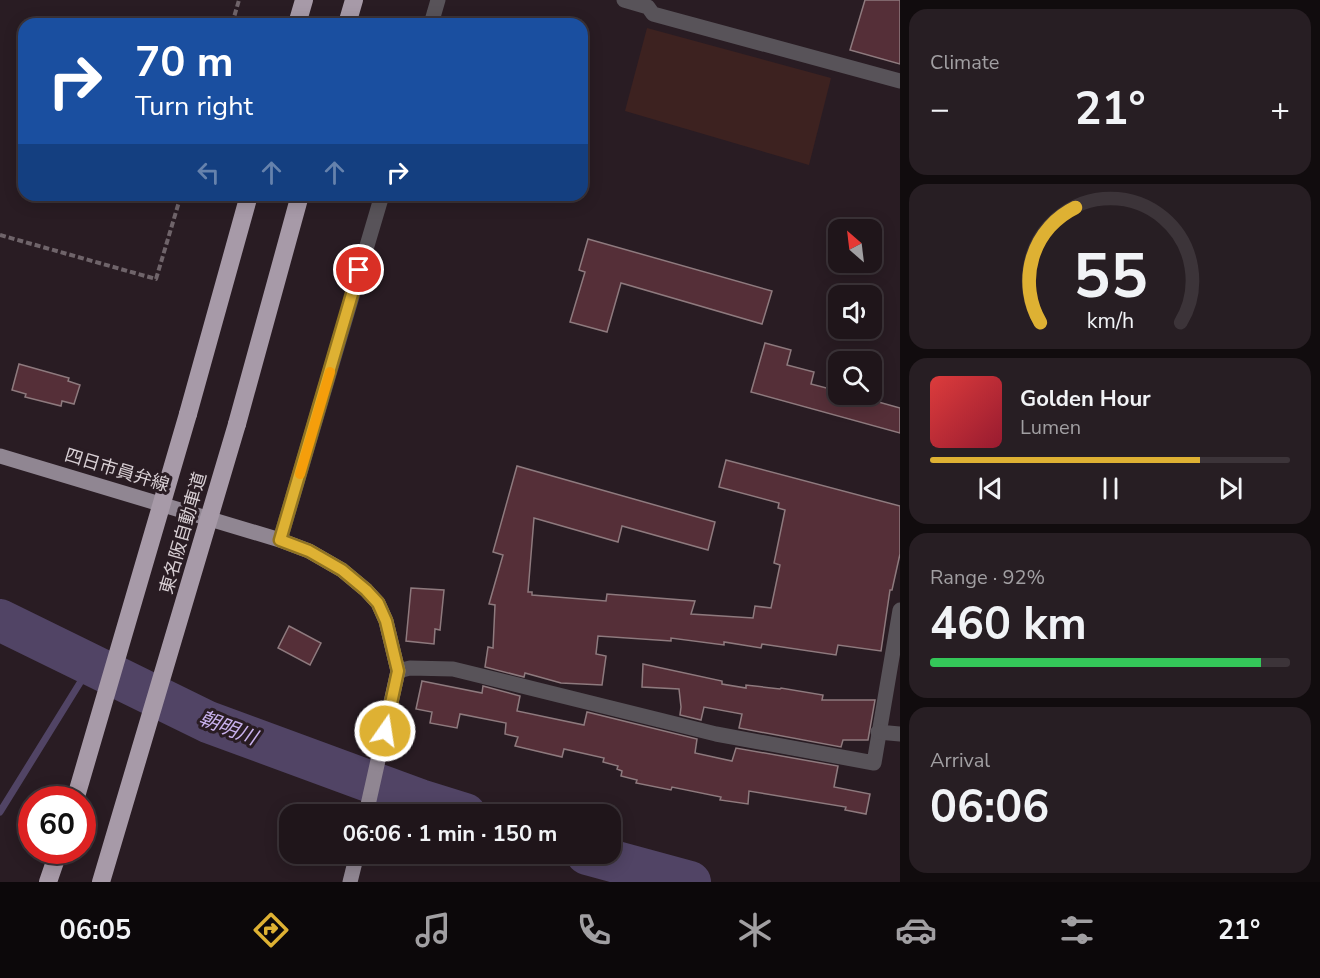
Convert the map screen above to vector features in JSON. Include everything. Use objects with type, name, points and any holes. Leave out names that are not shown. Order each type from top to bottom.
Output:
[{"type":"highway","points":[[299,18],[304,0]]},
{"type":"highway","points":[[349,18],[354,0]]},
{"type":"highway","name":"東名阪自動車道","points":[[79,786],[188,414],[247,201]]},
{"type":"highway","name":"東名阪自動車道","points":[[101,882],[237,424],[298,201]]},
{"type":"highway","points":[[48,882],[54,864]]},
{"type":"main road","name":"四日市員弁線","points":[[0,456],[280,540],[309,551],[342,570],[372,597],[378,603],[386,621],[398,671],[368,804]]},
{"type":"main road","points":[[350,882],[354,864]]},
{"type":"street","points":[[433,18],[438,0]]},
{"type":"street","points":[[624,0],[648,7],[653,14],[900,81]]},
{"type":"street","points":[[280,540],[380,201]]},
{"type":"street","points":[[398,671],[410,668],[453,669],[716,734],[874,763],[900,610]]},
{"type":"street","points":[[878,732],[900,734]]},
{"type":"path","points":[[234,18],[239,0]]},
{"type":"path","points":[[0,235],[156,279],[179,201]]},
{"type":"shaded area","points":[[647,28],[831,78],[809,165],[625,111]]},
{"type":"building","points":[[865,0],[900,0],[900,64],[850,50]]},
{"type":"building","points":[[588,239],[772,291],[762,324],[621,283],[607,332],[570,322],[585,272],[579,270]]},
{"type":"building","points":[[765,343],[791,350],[787,365],[814,372],[811,384],[828,388],[828,405],[882,405],[882,403],[900,408],[900,433],[751,392]]},
{"type":"building","points":[[19,364],[69,378],[68,381],[80,385],[74,404],[62,401],[61,406],[25,397],[26,394],[12,390]]},
{"type":"building","points":[[726,460],[900,506],[900,554],[892,590],[890,590],[881,651],[838,645],[836,655],[762,644],[761,648],[724,642],[724,645],[671,638],[671,641],[598,636],[596,654],[606,656],[602,685],[561,683],[525,673],[524,677],[485,667],[488,647],[493,648],[495,605],[489,604],[503,555],[493,552],[517,466],[715,522],[708,550],[622,526],[618,542],[534,518],[528,592],[532,592],[532,595],[606,601],[607,594],[695,601],[691,614],[753,618],[755,606],[771,608],[780,565],[774,563],[785,510],[778,508],[779,503],[719,487]]},
{"type":"building","points":[[411,588],[444,590],[440,630],[435,629],[434,644],[406,641]]},
{"type":"building","points":[[289,626],[321,643],[310,665],[278,648]]},
{"type":"building","points":[[643,664],[722,681],[722,684],[746,688],[746,685],[781,688],[823,695],[822,700],[875,700],[868,740],[843,740],[841,747],[739,728],[742,714],[704,707],[701,720],[680,715],[679,689],[642,687]]},
{"type":"building","points":[[422,681],[482,693],[483,686],[520,696],[517,711],[584,725],[587,712],[697,739],[695,753],[732,761],[736,748],[838,766],[834,787],[870,794],[866,814],[845,810],[846,807],[749,791],[748,804],[720,800],[721,797],[672,787],[671,790],[636,783],[637,780],[621,776],[622,771],[617,769],[618,766],[603,762],[604,758],[564,749],[562,757],[515,746],[518,737],[505,734],[506,723],[460,714],[457,728],[430,723],[432,712],[416,709]]},
{"type":"waterway","name":"朝明川","points":[[0,620],[208,722],[433,804]]},
{"type":"waterway","points":[[0,812],[91,665]]},
{"type":"waterway","name":"朝明川","points":[[621,863],[690,882]]},
{"type":"slow traffic","points":[[300,474],[330,372]]},
{"type":"route","points":[[359,270],[280,540],[309,551],[342,570],[378,603],[386,621],[398,671],[385,731]]}]
